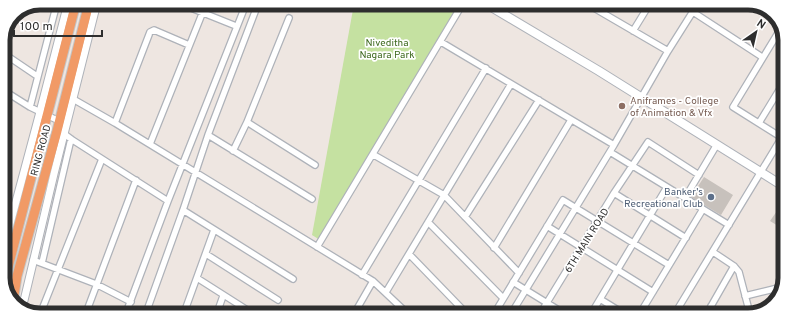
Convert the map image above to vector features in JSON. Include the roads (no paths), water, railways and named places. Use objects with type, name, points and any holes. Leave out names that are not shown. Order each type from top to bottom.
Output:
[{"type":"highway","name":"RING ROAD","points":[[10,250],[44,114],[74,10]]},
{"type":"highway","name":"RING ROAD","points":[[14,293],[17,276],[61,132],[59,121],[87,10]]},
{"type":"main road","points":[[496,10],[778,183]]},
{"type":"street","points":[[30,107],[55,10]]},
{"type":"street","points":[[10,227],[44,114],[66,10]]},
{"type":"street","points":[[24,303],[61,132],[73,99],[95,10]]},
{"type":"street","points":[[197,10],[236,26]]},
{"type":"street","points":[[128,308],[168,201],[243,10]]},
{"type":"street","points":[[148,308],[184,210],[208,135],[256,10]]},
{"type":"street","points":[[318,247],[459,10]]},
{"type":"street","points":[[603,10],[633,31],[668,51]]},
{"type":"street","points":[[633,31],[646,10]]},
{"type":"street","points":[[150,144],[202,12]]},
{"type":"street","points":[[515,308],[610,152],[668,51],[693,12],[762,57]]},
{"type":"street","points":[[234,151],[289,18]]},
{"type":"street","points":[[116,123],[150,32],[154,30],[189,45]]},
{"type":"street","points":[[777,34],[733,107],[778,135]]},
{"type":"street","points":[[441,42],[614,145]]},
{"type":"street","points":[[10,57],[37,76]]},
{"type":"street","points":[[362,275],[486,68]]},
{"type":"street","points":[[386,292],[511,84]]},
{"type":"street","points":[[760,123],[778,92]]},
{"type":"street","points":[[10,94],[30,107],[59,121]]},
{"type":"street","points":[[73,99],[116,123],[373,281],[402,308]]},
{"type":"street","points":[[465,217],[538,100]]},
{"type":"street","points":[[494,248],[571,120]]},
{"type":"street","points":[[247,122],[315,164]]},
{"type":"street","points":[[61,132],[168,201]]},
{"type":"street","points":[[208,135],[312,199]]},
{"type":"street","points":[[42,263],[71,139]]},
{"type":"street","name":"6TH MAIN ROAD","points":[[544,308],[597,221],[648,142],[699,175]]},
{"type":"street","points":[[685,198],[716,146]]},
{"type":"street","points":[[678,308],[778,146]]},
{"type":"street","points":[[610,152],[729,225]]},
{"type":"street","points":[[374,155],[444,195],[519,273]]},
{"type":"street","points":[[43,308],[102,159]]},
{"type":"street","points":[[87,308],[136,180]]},
{"type":"street","points":[[595,308],[667,187]]},
{"type":"street","points":[[614,194],[686,238]]},
{"type":"street","points":[[497,308],[563,200],[669,265]]},
{"type":"street","points":[[643,308],[703,209]]},
{"type":"street","points":[[184,210],[293,279]]},
{"type":"street","points":[[428,222],[503,298]]},
{"type":"street","points":[[547,226],[617,271],[653,292]]},
{"type":"street","points":[[186,308],[214,230]]},
{"type":"street","points":[[713,252],[734,266],[739,272],[748,308]]},
{"type":"street","points":[[206,254],[278,300]]},
{"type":"street","points":[[409,254],[461,308]]},
{"type":"street","points":[[33,260],[58,268],[96,284],[131,302]]},
{"type":"street","points":[[712,306],[734,266]]},
{"type":"street","points":[[197,278],[243,308]]},
{"type":"street","points":[[357,308],[373,281]]},
{"type":"street","points":[[513,282],[555,308]]},
{"type":"street","points":[[745,296],[776,288]]},
{"type":"street","points":[[219,308],[223,296]]},
{"type":"street","points":[[600,299],[616,308]]},
{"type":"place","name":"Aniframes - College of Animation & Vfx","points":[[622,106]]},
{"type":"place","name":"Banker's Recreational Club","points":[[711,197]]},
{"type":"park label","name":"Niveditha Nagara Park","points":[[387,48]]}]
